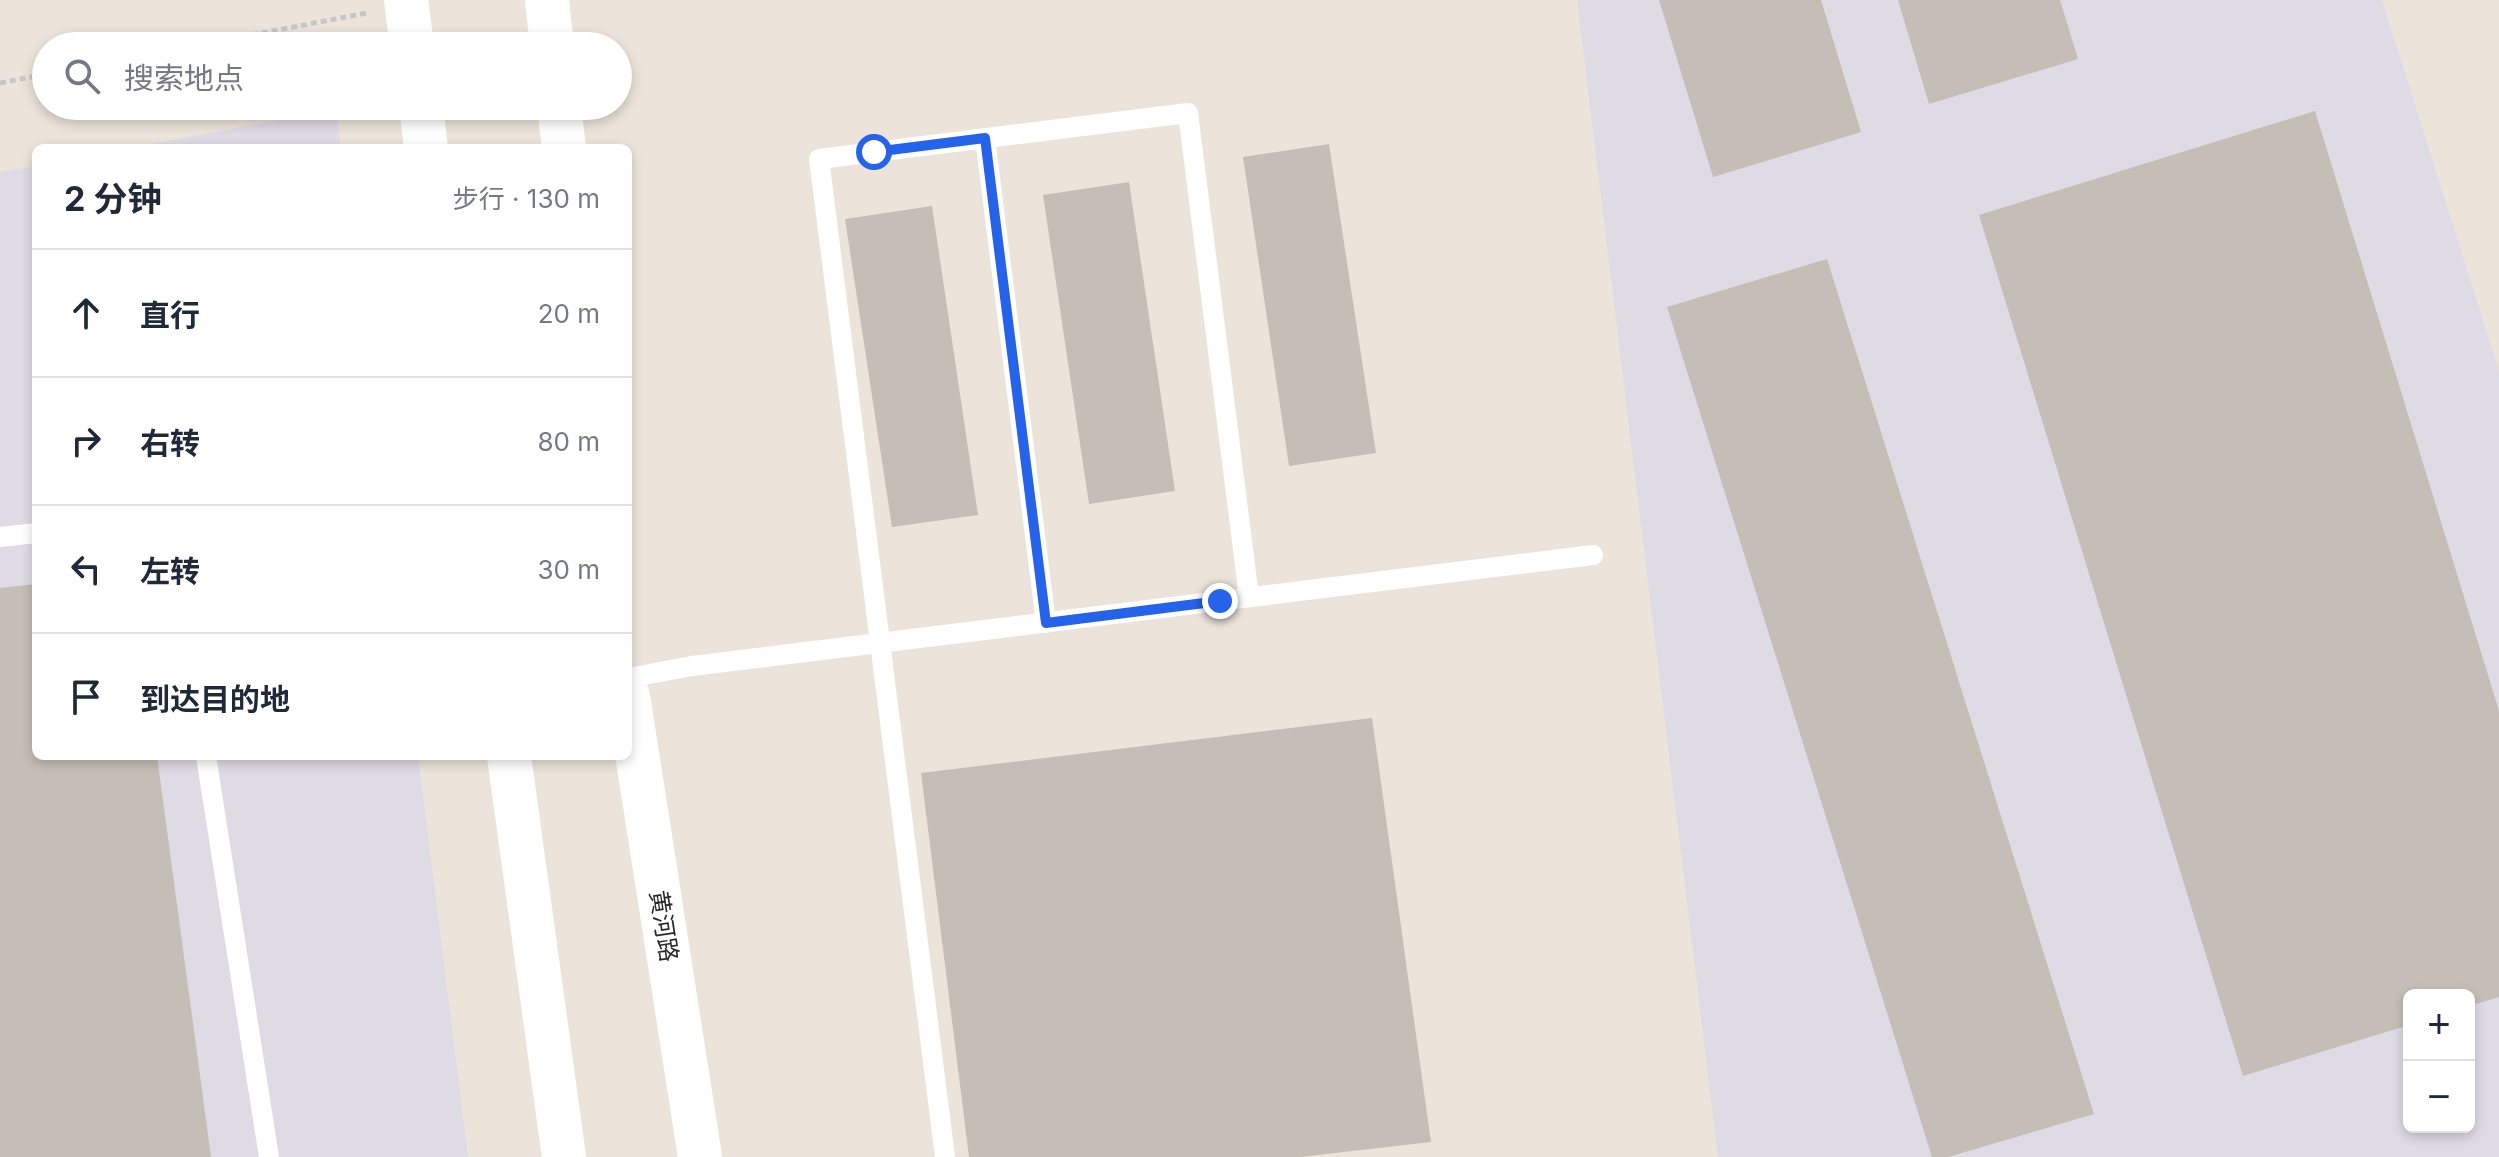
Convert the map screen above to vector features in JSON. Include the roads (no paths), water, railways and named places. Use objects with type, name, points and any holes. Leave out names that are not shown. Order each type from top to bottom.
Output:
[{"type":"main road","points":[[547,0],[550,32]]},
{"type":"main road","points":[[423,120],[426,144]]},
{"type":"main road","points":[[561,120],[564,144]]},
{"type":"main road","name":"黄河路","points":[[632,722],[700,1157]]},
{"type":"main road","points":[[510,760],[564,1157]]},
{"type":"lane","points":[[945,1157],[819,159],[1188,113],[1249,597]]},
{"type":"lane","points":[[985,138],[1046,623]]},
{"type":"lane","points":[[0,537],[32,533]]},
{"type":"lane","points":[[632,677],[692,666],[1593,555]]},
{"type":"lane","points":[[207,760],[269,1157]]}]
